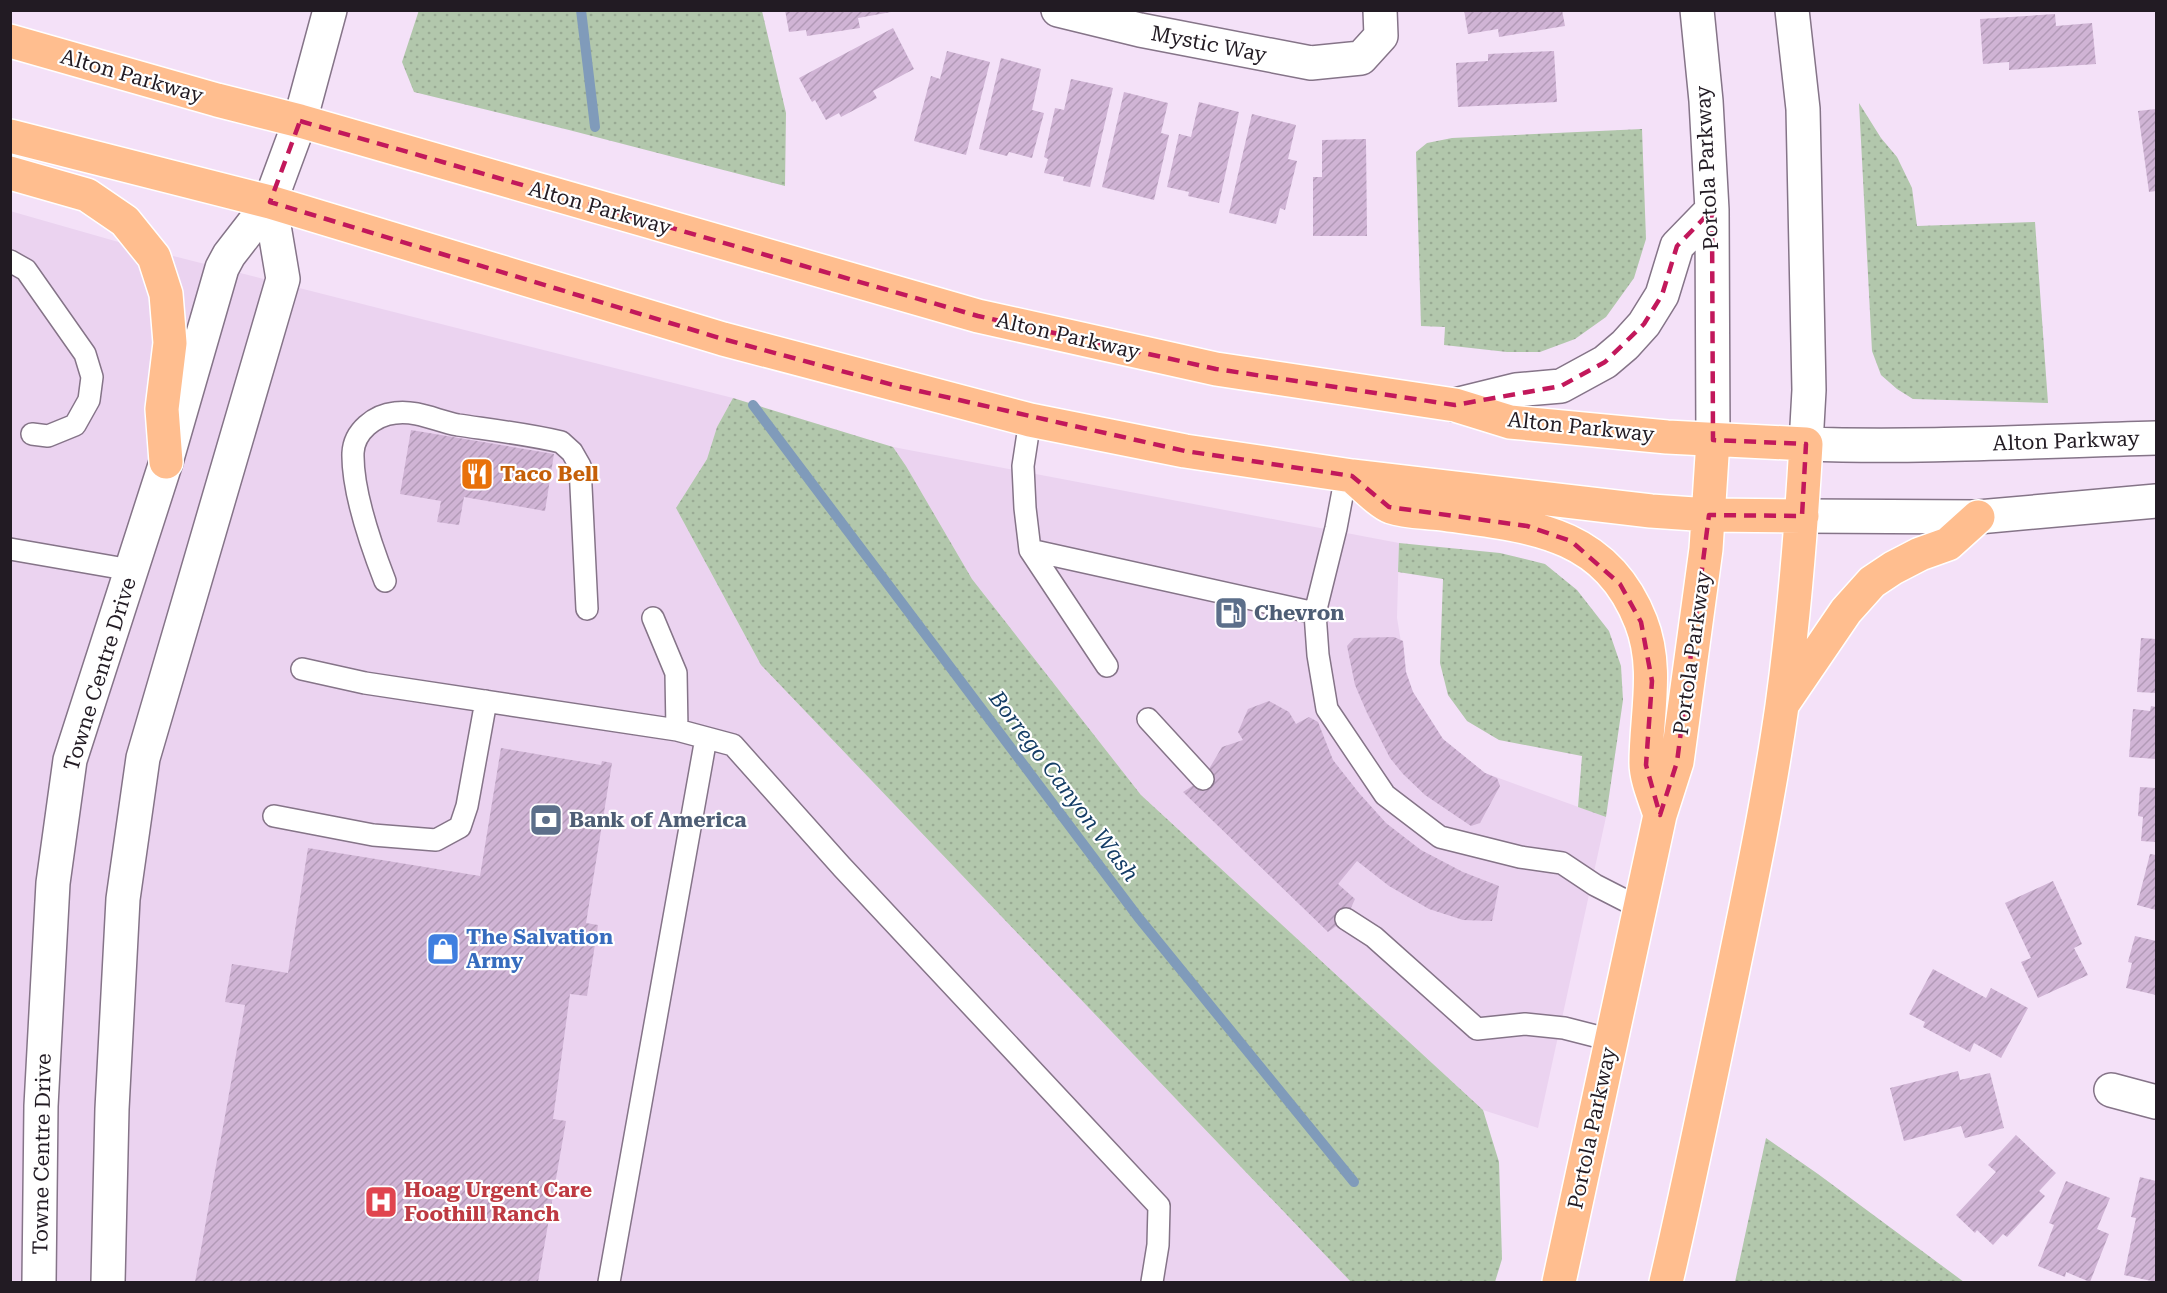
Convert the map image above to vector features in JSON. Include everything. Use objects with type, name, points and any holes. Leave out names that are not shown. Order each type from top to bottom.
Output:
[{"type":"main road","name":"Towne Centre Drive","points":[[39,1282],[42,1106],[53,883],[70,760],[166,462],[222,268],[229,255],[270,202],[300,121],[330,10]]},
{"type":"main road","name":"Mystic Way","points":[[1058,10],[1140,30],[1311,63],[1361,58],[1381,36],[1380,10]]},
{"type":"main road","name":"Portola Parkway","points":[[1559,1282],[1660,815],[1677,762],[1709,515],[1713,440],[1712,210],[1706,101],[1697,10]]},
{"type":"main road","points":[[1666,1282],[1704,1112],[1757,853],[1782,706],[1802,516],[1809,379],[1803,109],[1792,10]]},
{"type":"main road","name":"Alton Parkway","points":[[10,41],[217,100],[300,121],[978,316],[1216,369],[1455,405],[1510,422],[1713,440],[1877,447],[2157,438]]},
{"type":"main road","points":[[10,136],[270,202],[723,339],[1030,420],[1185,451],[1349,475],[1651,511],[1709,515],[1978,517],[2157,501]]},
{"type":"main road","points":[[10,173],[87,195],[125,221],[154,257],[165,294],[170,343],[162,409],[166,462]]},
{"type":"main road","points":[[108,1282],[112,1109],[123,899],[143,759],[284,279],[270,202]]},
{"type":"main road","points":[[1455,405],[1516,390],[1561,386],[1605,362],[1644,324],[1662,295],[1677,246],[1712,210]]},
{"type":"main road","points":[[1349,475],[1389,507],[1527,526],[1571,541],[1594,557],[1620,584],[1641,622],[1648,649],[1652,681],[1646,765],[1660,815]]},
{"type":"main road","points":[[1782,706],[1846,610],[1872,582],[1920,554],[1948,544],[1978,517]]},
{"type":"main road","points":[[2112,1090],[2157,1102]]},
{"type":"lane","points":[[10,261],[26,270],[85,354],[92,377],[89,400],[75,425],[48,436],[32,434]]},
{"type":"lane","points":[[385,580],[372,548],[356,483],[353,451],[359,436],[372,420],[395,413],[417,414],[447,423],[561,442],[572,452],[580,466],[587,609]]},
{"type":"lane","points":[[1030,420],[1023,466],[1030,550],[1107,666]]},
{"type":"lane","points":[[1349,475],[1315,613],[1317,655],[1327,709],[1385,795],[1440,837],[1520,857],[1563,863],[1595,885],[1640,908]]},
{"type":"lane","points":[[10,549],[132,570]]},
{"type":"lane","points":[[1030,550],[1315,613]]},
{"type":"lane","points":[[653,618],[676,673],[677,730]]},
{"type":"lane","points":[[302,669],[365,683],[677,730],[733,745],[842,867],[1159,1206],[1158,1245],[1152,1282]]},
{"type":"lane","points":[[273,816],[373,835],[436,840],[460,827],[467,806],[486,702]]},
{"type":"lane","points":[[1148,719],[1203,779]]},
{"type":"lane","points":[[609,1282],[706,738]]},
{"type":"lane","points":[[1346,920],[1374,937],[1477,1029],[1525,1024],[1564,1028],[1611,1040]]},
{"type":"highlighted area","points":[[300,121],[978,316],[1216,369],[1455,405],[1561,386],[1605,362],[1644,324],[1662,295],[1677,246],[1712,210],[1713,440],[1806,444],[1802,516],[1709,515],[1677,762],[1660,815],[1646,765],[1652,681],[1641,622],[1620,584],[1571,541],[1527,526],[1389,507],[1352,476],[1185,451],[897,386],[723,339],[270,202]]},
{"type":"shaded area","points":[[10,211],[122,243],[733,398],[717,427],[707,459],[676,508],[761,665],[1351,1282],[11,1282]]},
{"type":"shaded area","points":[[893,447],[1399,543],[1397,618],[1406,672],[1413,692],[1443,739],[1485,773],[1606,817],[1538,1128],[1483,1110],[1141,795],[972,579]]},
{"type":"green space","points":[[419,10],[762,11],[786,113],[785,186],[414,92],[402,62]]},
{"type":"green space","points":[[1859,103],[1881,138],[1897,157],[1912,188],[1917,226],[2035,222],[2048,403],[1913,399],[1881,375],[1872,351]]},
{"type":"green space","points":[[1642,129],[1646,239],[1634,278],[1606,317],[1575,339],[1540,352],[1507,352],[1444,345],[1445,327],[1421,326],[1416,152],[1427,143],[1452,138]]},
{"type":"green space","points":[[733,398],[893,447],[972,579],[1141,795],[1483,1110],[1499,1162],[1502,1259],[1495,1282],[1351,1282],[761,665],[676,508],[707,459],[717,427]]},
{"type":"green space","points":[[1399,543],[1500,553],[1545,564],[1577,590],[1609,631],[1621,666],[1623,700],[1606,817],[1578,807],[1582,756],[1499,740],[1467,721],[1448,695],[1440,663],[1443,579],[1398,572]]},
{"type":"green space","points":[[1766,1138],[1818,1174],[1964,1282],[1735,1282]]},
{"type":"building","points":[[785,10],[891,10],[891,12],[858,18],[860,28],[807,36],[806,30],[789,32]]},
{"type":"building","points":[[1464,10],[1562,10],[1565,26],[1499,37],[1498,29],[1468,34]]},
{"type":"building","points":[[2055,14],[2056,26],[2092,23],[2096,64],[2009,70],[2009,62],[1983,64],[1980,19]]},
{"type":"building","points":[[893,28],[914,69],[873,91],[877,98],[841,117],[839,113],[826,120],[815,100],[812,102],[799,78]]},
{"type":"building","points":[[947,51],[990,62],[966,155],[914,141],[931,76],[940,79]]},
{"type":"building","points":[[1554,51],[1557,102],[1458,107],[1456,63],[1488,61],[1488,54]]},
{"type":"building","points":[[1001,58],[1041,69],[1032,110],[1044,113],[1032,158],[1009,152],[1007,156],[979,149]]},
{"type":"building","points":[[1071,79],[1113,88],[1090,187],[1063,181],[1064,177],[1044,173],[1048,159],[1044,157],[1055,108],[1064,110]]},
{"type":"building","points":[[1124,92],[1168,103],[1161,133],[1169,135],[1154,200],[1102,187]]},
{"type":"building","points":[[1199,102],[1239,112],[1219,203],[1188,196],[1189,192],[1167,187],[1179,134],[1191,137]]},
{"type":"building","points":[[2156,109],[2156,191],[2149,192],[2138,111]]},
{"type":"building","points":[[1252,114],[1296,125],[1288,159],[1297,161],[1285,210],[1280,208],[1276,224],[1229,213]]},
{"type":"building","points":[[1366,139],[1367,236],[1313,236],[1313,177],[1322,177],[1322,140]]},
{"type":"building","name":"Taco Bell","points":[[411,430],[554,454],[545,511],[464,497],[459,525],[437,522],[441,501],[400,494]]},
{"type":"building","points":[[1394,637],[1403,641],[1406,672],[1413,692],[1443,739],[1485,773],[1497,778],[1500,786],[1480,823],[1471,826],[1425,795],[1403,774],[1390,758],[1367,713],[1355,685],[1347,646],[1354,638]]},
{"type":"building","points":[[2141,638],[2156,639],[2156,693],[2137,692]]},
{"type":"building","points":[[1269,701],[1289,712],[1296,724],[1309,717],[1318,722],[1333,760],[1386,823],[1421,850],[1463,872],[1499,886],[1492,921],[1463,920],[1429,909],[1389,886],[1357,861],[1338,884],[1355,899],[1346,919],[1328,932],[1183,792],[1203,779],[1222,747],[1243,740],[1238,732],[1248,709]]},
{"type":"building","points":[[2151,706],[2156,707],[2156,759],[2129,757],[2133,709],[2150,711]]},
{"type":"building","name":"Hoag Urgent Care Foothill Ranch","points":[[501,748],[601,765],[602,761],[612,763],[586,923],[598,925],[587,996],[570,994],[553,1119],[566,1121],[538,1282],[195,1282],[245,1005],[225,1002],[232,964],[288,973],[308,848],[480,876]]},
{"type":"building","points":[[2140,787],[2156,788],[2156,842],[2141,841],[2143,817],[2138,816]]},
{"type":"building","points":[[2150,854],[2156,855],[2156,910],[2137,905]]},
{"type":"building","points":[[2053,881],[2082,944],[2074,948],[2088,975],[2038,998],[2021,962],[2031,958],[2005,903]]},
{"type":"building","points":[[2135,936],[2156,941],[2156,995],[2126,988],[2132,963],[2128,962]]},
{"type":"building","points":[[1933,969],[1986,998],[1991,988],[2028,1008],[2001,1058],[1974,1043],[1970,1052],[1923,1027],[1925,1022],[1909,1014]]},
{"type":"building","points":[[1958,1071],[1960,1080],[1990,1073],[2004,1128],[1965,1138],[1961,1126],[1904,1141],[1890,1088]]},
{"type":"building","points":[[2016,1135],[2056,1173],[2039,1191],[2045,1196],[2007,1237],[2003,1234],[1993,1245],[1977,1230],[1975,1233],[1956,1215],[1996,1172],[1988,1165]]},
{"type":"building","points":[[2140,1177],[2156,1181],[2156,1282],[2124,1275],[2136,1218],[2131,1217]]},
{"type":"building","points":[[2066,1181],[2110,1198],[2097,1229],[2109,1234],[2090,1282],[2066,1272],[2065,1277],[2038,1266],[2054,1225],[2049,1223]]},
{"type":"waterway","name":"Borrego Canyon Wash","points":[[581,10],[595,127]]},
{"type":"waterway","name":"Borrego Canyon Wash","points":[[753,405],[1138,917],[1354,1182]]},
{"type":"place","name":"Taco Bell","points":[[477,474]]},
{"type":"place","name":"Chevron","points":[[1231,613]]},
{"type":"place","name":"Bank of America","points":[[546,820]]},
{"type":"place","name":"The Salvation Army","points":[[443,949]]},
{"type":"place","name":"Hoag Urgent Care Foothill Ranch","points":[[381,1202]]}]
